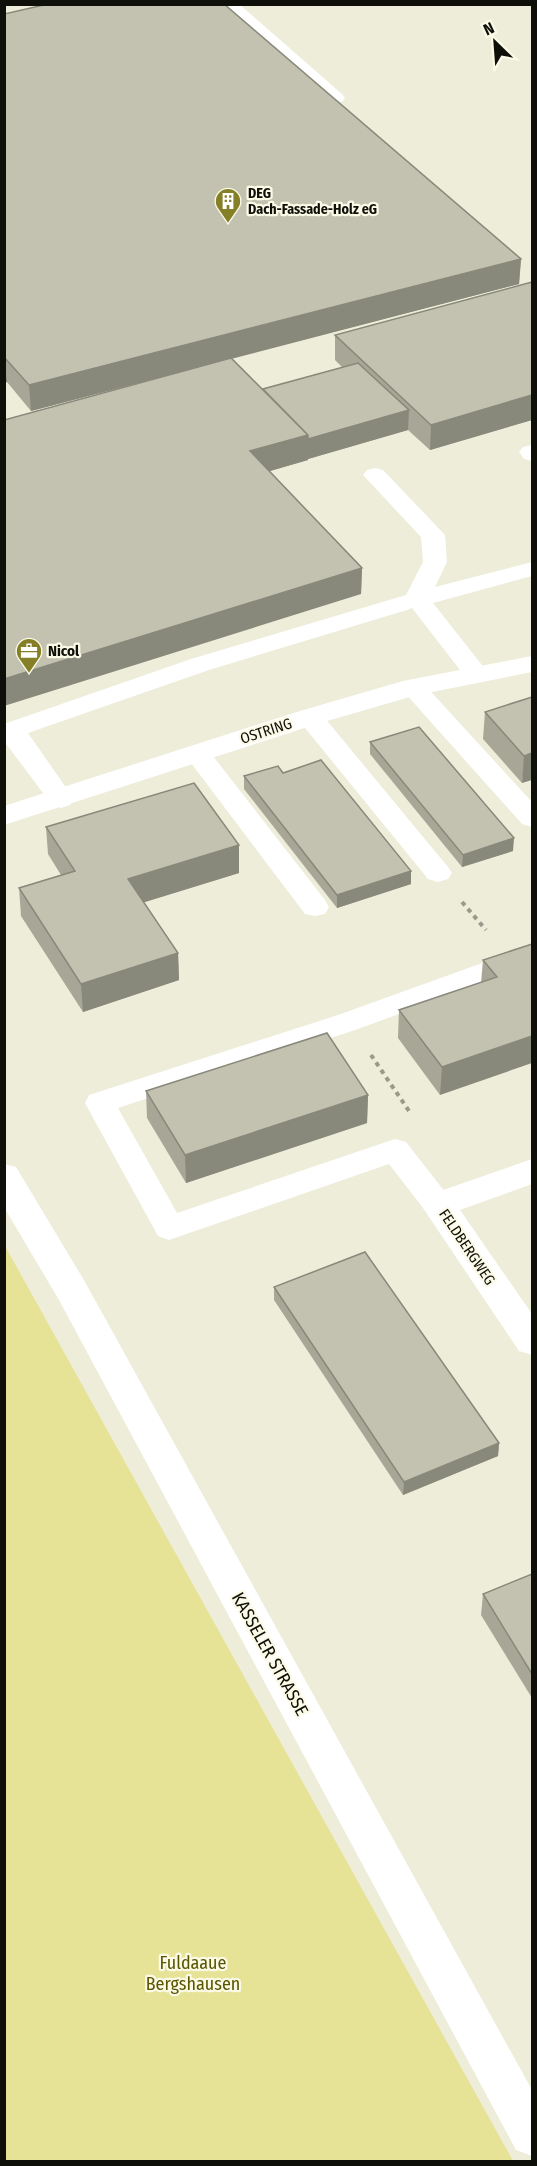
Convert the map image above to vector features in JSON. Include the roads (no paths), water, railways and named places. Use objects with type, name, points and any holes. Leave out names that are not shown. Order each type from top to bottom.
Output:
[{"type":"street","name":"OSTRING","points":[[4,816],[310,717],[413,687],[532,664]]},
{"type":"street","name":"FELDBERGWEG","points":[[532,1171],[438,1205],[532,1341]]},
{"type":"street","name":"KASSELER STRASSE","points":[[4,1176],[72,1292],[532,2134]]},
{"type":"lane","points":[[228,4],[335,98]]},
{"type":"lane","points":[[375,475],[433,535],[435,561],[417,598]]},
{"type":"lane","points":[[61,799],[8,731],[165,675],[340,620],[532,569]]},
{"type":"lane","points":[[417,598],[476,674]]},
{"type":"lane","points":[[413,687],[532,818]]},
{"type":"lane","points":[[310,717],[438,873]]},
{"type":"lane","points":[[197,753],[315,907]]},
{"type":"lane","points":[[438,1205],[395,1150],[169,1228],[100,1103],[348,1022],[523,958]]},
{"type":"place","name":"DEG Dach-Fassade-Holz eG","points":[[228,224]]},
{"type":"place","name":"Nicol","points":[[29,674]]},
{"type":"park label","name":"Fuldaaue Bergshausen","points":[[193,1973]]}]
